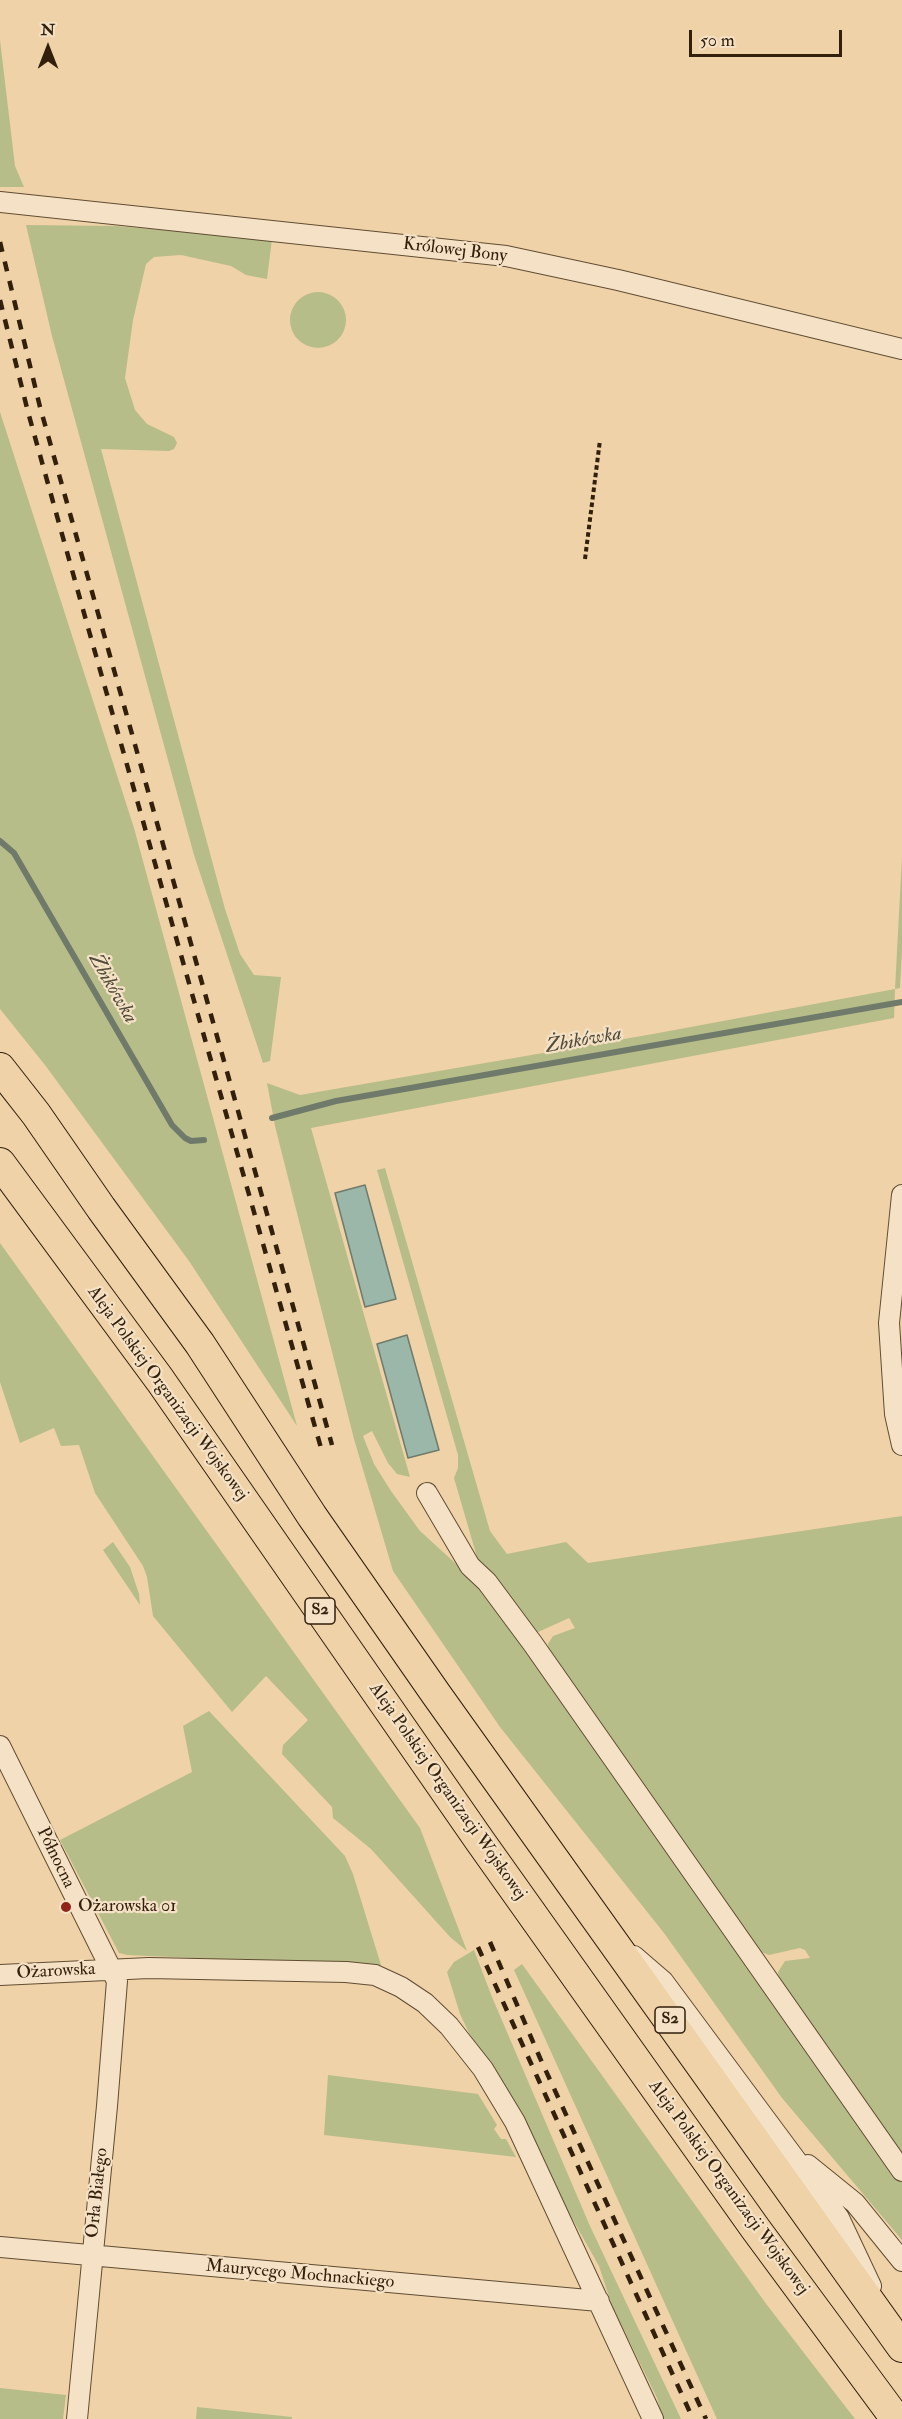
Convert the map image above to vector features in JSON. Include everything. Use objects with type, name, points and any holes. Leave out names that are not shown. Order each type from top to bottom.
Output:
[{"type":"highway","name":"S2","points":[[0,1068],[36,1114],[200,1344],[312,1516],[423,1675],[900,2345]]},
{"type":"highway","name":"Aleja Polskiej Organizacji Wojskowej","points":[[0,1164],[160,1380],[487,1850],[755,2228],[896,2419]]},
{"type":"street","name":"Królowej Bony","points":[[0,202],[506,256],[618,280],[902,349]]},
{"type":"street","points":[[902,1195],[898,1269],[889,1323],[895,1414],[902,1445]]},
{"type":"street","points":[[427,1492],[470,1566],[487,1582],[532,1644],[902,2171]]},
{"type":"street","name":"Północna","points":[[0,1746],[112,1969]]},
{"type":"street","points":[[609,1934],[663,1981],[839,2218],[900,2345]]},
{"type":"street","name":"Ożarowska","points":[[0,1975],[112,1969],[346,1972],[375,1976],[401,1987],[425,2003],[449,2026],[483,2069],[515,2122],[653,2419]]},
{"type":"street","name":"Orła Białego","points":[[77,2419],[117,1995],[117,1981],[112,1969]]},
{"type":"street","points":[[785,2146],[855,2203],[902,2261]]},
{"type":"street","name":"Maurycego Mochnackiego","points":[[0,2247],[600,2301]]},
{"type":"path","points":[[585,559],[600,440]]},
{"type":"green space","points":[[0,40],[15,166],[24,187],[0,187]]},
{"type":"green space","points":[[26,225],[116,226],[272,239],[267,279],[246,275],[231,266],[181,255],[154,257],[146,264],[133,320],[125,378],[135,410],[147,424],[174,437],[177,443],[174,449],[169,451],[101,449],[225,909],[240,954],[254,975],[281,977],[270,1061],[263,1063],[194,855],[52,336]]},
{"type":"green space","points":[[312,292],[324,292],[334,296],[342,304],[346,320],[342,336],[334,344],[324,348],[312,348],[302,344],[294,336],[290,326],[290,314],[294,304],[302,296]]},
{"type":"green space","points":[[0,412],[134,828],[297,1426],[189,1261],[45,1065],[0,1009]]},
{"type":"green space","points":[[902,857],[902,951],[900,988],[895,989]]},
{"type":"green space","points":[[895,989],[894,1018],[311,1128],[410,1477],[397,1474],[388,1463],[372,1431],[363,1436],[374,1464],[420,1531],[488,1593],[902,2183],[902,2240],[782,2098],[664,1933],[500,1727],[393,1571],[354,1439],[275,1126],[267,1083],[300,1095],[653,1034]]},
{"type":"green space","points":[[385,1168],[490,1531],[507,1554],[566,1542],[588,1563],[902,1516],[902,2157],[779,1982],[778,1972],[785,1961],[810,1958],[805,1950],[800,1948],[769,1955],[756,1950],[549,1652],[548,1644],[553,1636],[575,1628],[569,1618],[536,1633],[479,1564],[454,1478],[458,1468],[458,1455],[377,1170]]},
{"type":"green space","points":[[0,1243],[420,1828],[467,1951],[450,1937],[371,1849],[333,1818],[332,1807],[282,1754],[283,1745],[308,1720],[266,1676],[232,1712],[153,1616],[143,1566],[95,1493],[79,1445],[61,1446],[54,1428],[20,1443],[0,1382]]},
{"type":"green space","points":[[113,1542],[130,1567],[139,1594],[140,1605],[103,1550]]},
{"type":"green space","points":[[209,1711],[345,1856],[353,1874],[381,1965],[119,1953],[60,1840],[192,1772],[183,1726]]},
{"type":"green space","points":[[474,1950],[590,2226],[681,2419],[663,2419],[657,2398],[612,2306],[599,2266],[560,2197],[515,2105],[469,2033],[460,2014],[447,1972],[454,1962]]},
{"type":"green space","points":[[522,1964],[767,2305],[855,2419],[717,2419],[514,1970]]},
{"type":"green space","points":[[328,2075],[478,2094],[497,2125],[494,2129],[501,2139],[506,2139],[516,2157],[324,2135]]},
{"type":"green space","points":[[0,2388],[66,2395],[63,2419],[0,2419]]},
{"type":"green space","points":[[197,2407],[292,2417],[292,2419],[196,2419]]},
{"type":"shaded area","points":[[365,1185],[396,1299],[365,1307],[335,1193]]},
{"type":"shaded area","points":[[407,1335],[439,1450],[408,1458],[377,1344]]},
{"type":"waterway","name":"Żbikówka","points":[[0,841],[14,853],[172,1125],[191,1141],[204,1140]]},
{"type":"waterway","name":"Żbikówka","points":[[272,1118],[336,1101],[902,1002]]},
{"type":"railway","points":[[0,242],[40,407],[332,1445]]},
{"type":"railway","points":[[0,300],[28,412],[89,631],[321,1448]]},
{"type":"railway","points":[[490,1942],[540,2058],[706,2419]]},
{"type":"railway","points":[[478,1947],[693,2419]]},
{"type":"place","name":"Ożarowska 01","points":[[66,1907]]}]
